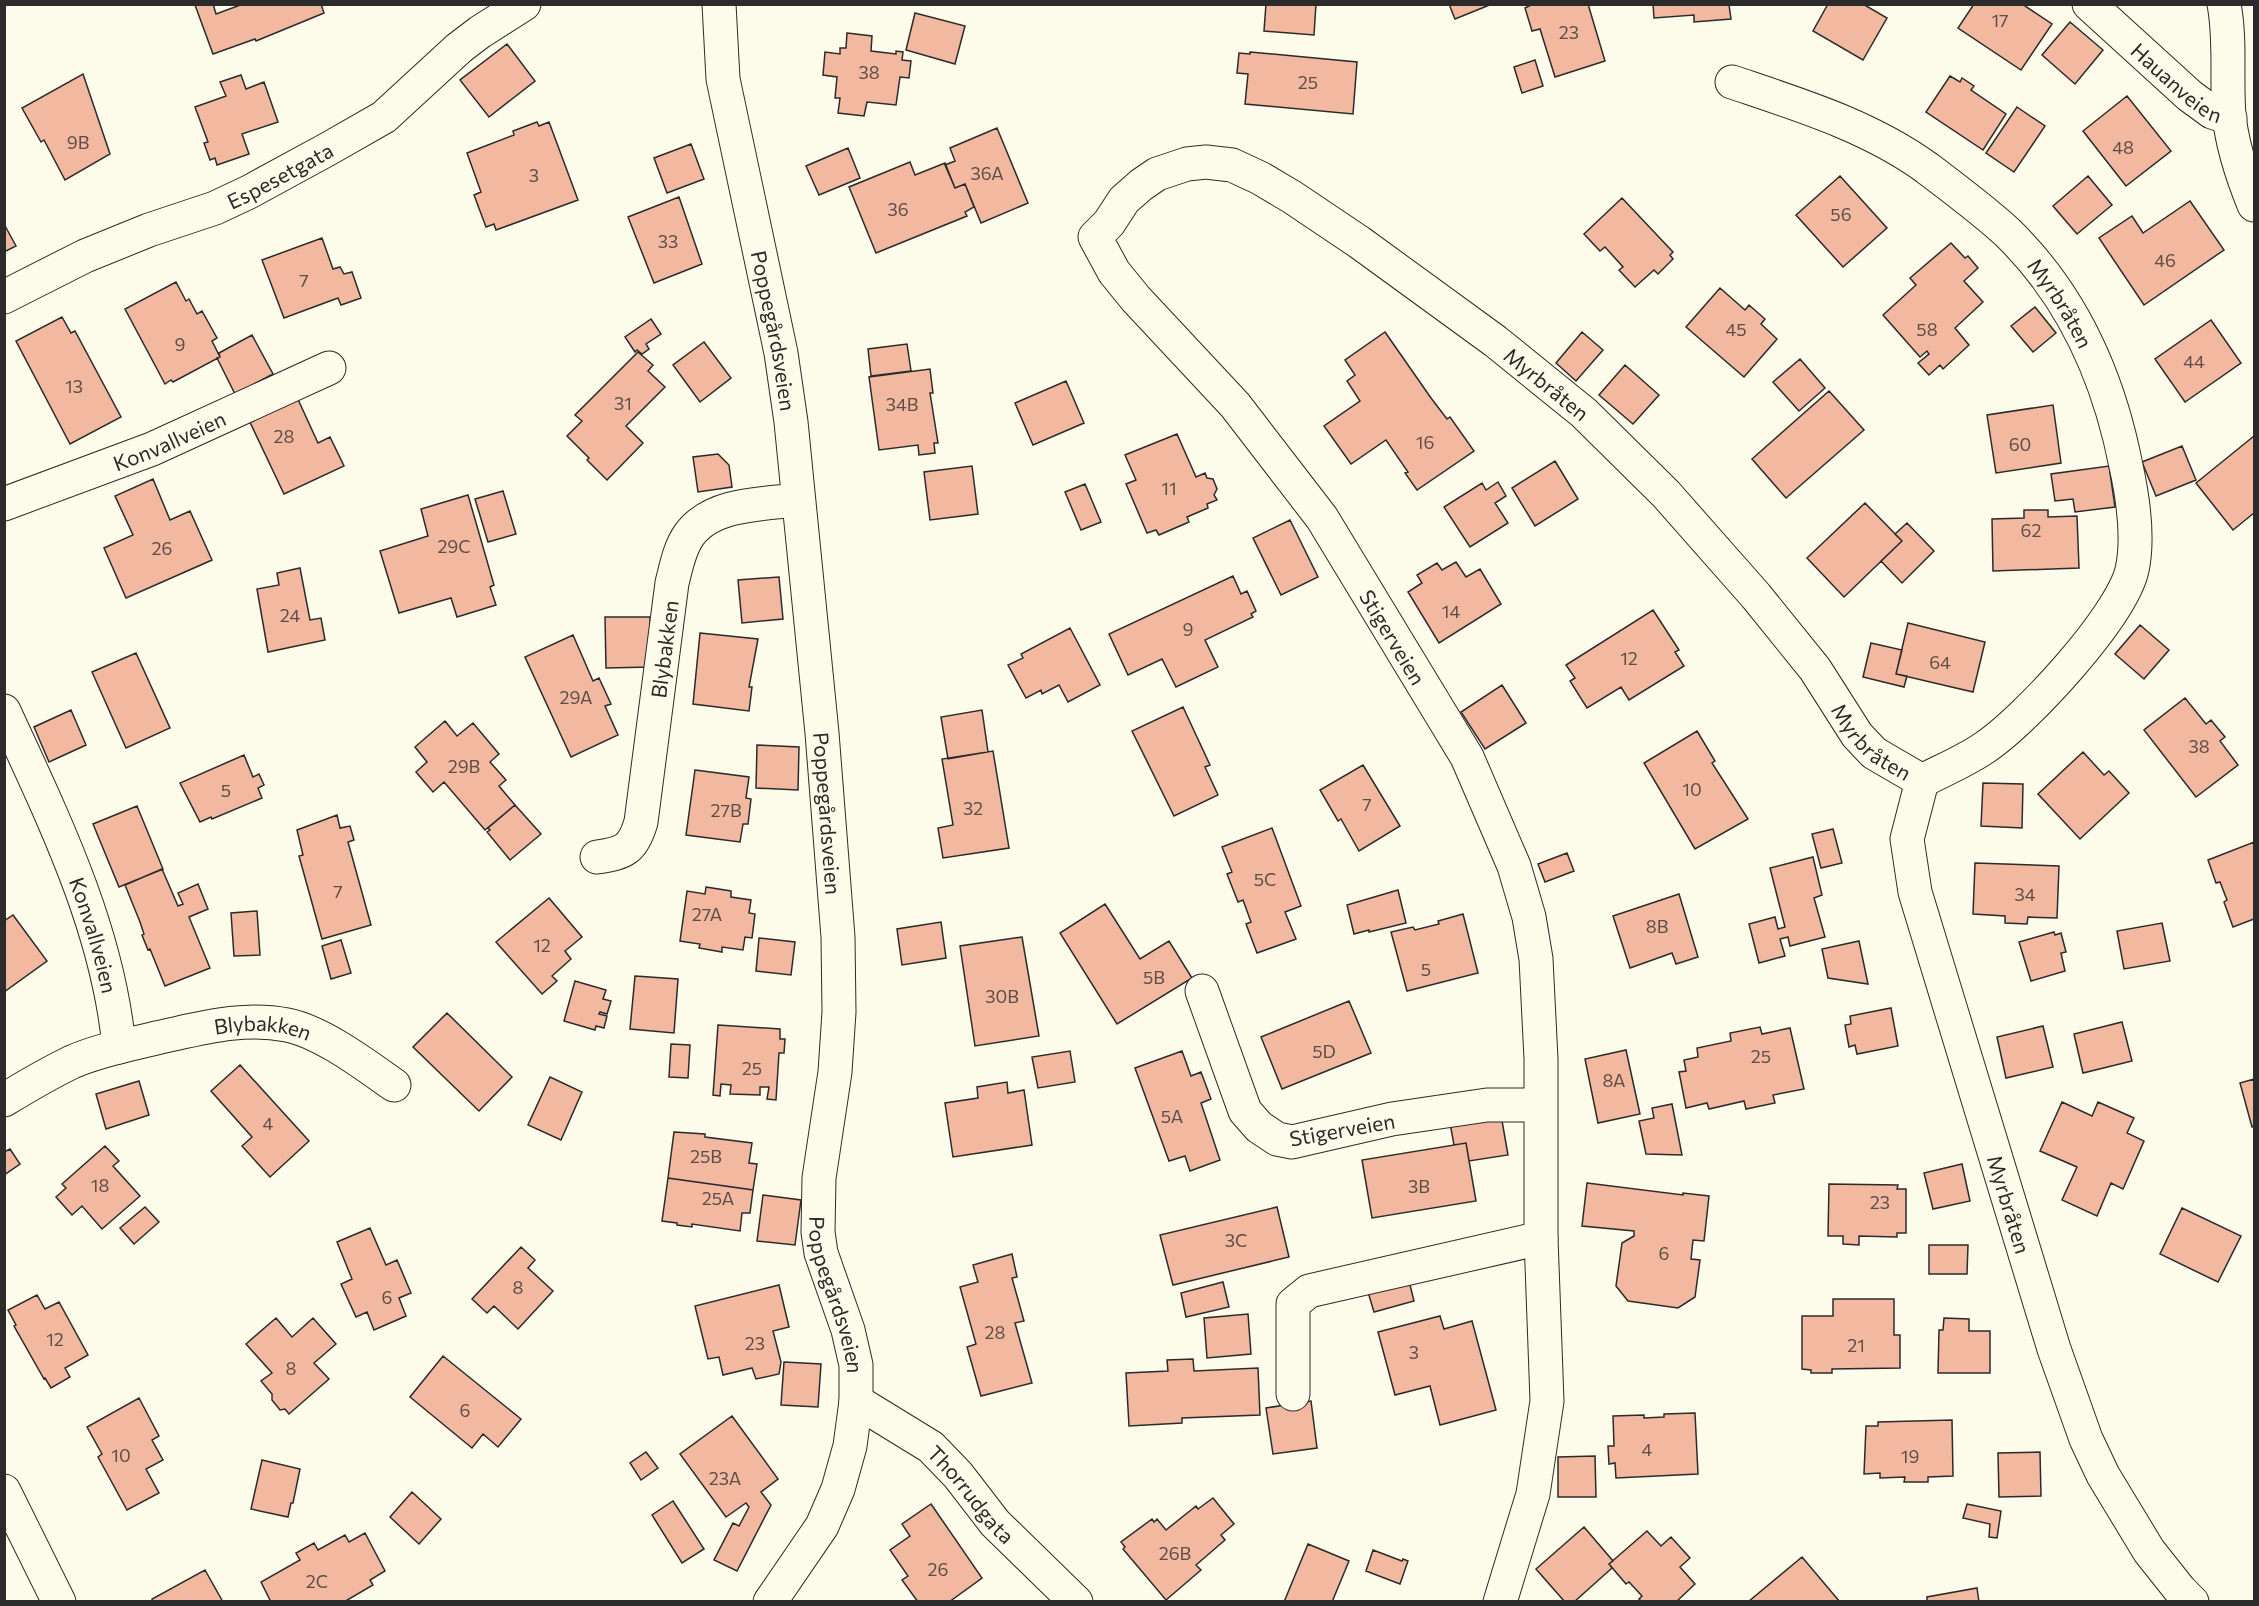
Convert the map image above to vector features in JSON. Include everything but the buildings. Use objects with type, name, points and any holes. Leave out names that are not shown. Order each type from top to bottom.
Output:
[{"type":"street","name":"Espesetgata","points":[[4,297],[85,256],[249,192],[328,149],[384,117],[459,48],[524,4]]},
{"type":"street","name":"Poppegårdsveien","points":[[719,4],[723,78],[781,353],[791,422],[822,733],[838,937],[839,1012],[835,1072],[819,1178],[818,1232],[829,1282],[848,1330],[856,1365],[856,1401],[850,1446],[838,1489],[822,1526],[770,1602]]},
{"type":"street","name":"Hauanveien","points":[[2089,4],[2190,96],[2212,112],[2230,118],[2238,154],[2254,205]]},
{"type":"street","points":[[2224,4],[2229,29],[2230,118]]},
{"type":"street","name":"Myrbråten","points":[[1732,82],[1829,115],[1881,140],[1927,168],[2008,234],[2041,271],[2065,304],[2090,348],[2109,398],[2131,488],[2134,537],[2132,571],[2118,600],[2094,637],[2018,720],[1984,748],[1922,781],[1907,839],[1915,892],[2054,1349],[2086,1438],[2103,1475],[2150,1551],[2192,1602]]},
{"type":"street","name":"Myrbråten","points":[[1095,237],[1109,223],[1124,200],[1140,185],[1157,174],[1187,164],[1206,162],[1232,165],[1260,177],[1292,197],[1359,242],[1495,341],[1584,413],[1666,494],[1756,596],[1815,669],[1857,735],[1874,753],[1922,781]]},
{"type":"street","name":"Stigerveien","points":[[1095,237],[1114,272],[1235,405],[1322,518],[1467,758],[1514,866],[1529,917],[1536,959],[1541,1059],[1541,1238],[1547,1401],[1533,1494],[1500,1602]]},
{"type":"street","name":"Konvallveien","points":[[4,504],[152,449],[330,368]]},
{"type":"street","name":"Blybakken","points":[[597,857],[619,854],[629,847],[636,838],[641,822],[672,583],[679,556],[689,535],[702,522],[719,513],[798,500]]},
{"type":"street","name":"Konvallveien","points":[[4,711],[52,816],[94,927],[114,1002],[119,1047]]},
{"type":"street","name":"Stigerveien","points":[[1202,991],[1245,1111],[1259,1127],[1277,1139],[1292,1142],[1392,1119],[1487,1105],[1540,1105]]},
{"type":"street","name":"Blybakken","points":[[119,1047],[220,1024],[256,1021],[289,1025],[332,1043],[394,1085]]},
{"type":"street","points":[[4,1100],[75,1061],[119,1047]]},
{"type":"street","points":[[1293,1394],[1293,1304],[1309,1291],[1541,1238]]},
{"type":"street","name":"Thorrudgata","points":[[856,1401],[931,1447],[958,1475],[995,1523],[1076,1602]]},
{"type":"street","points":[[4,1491],[46,1597]]}]
